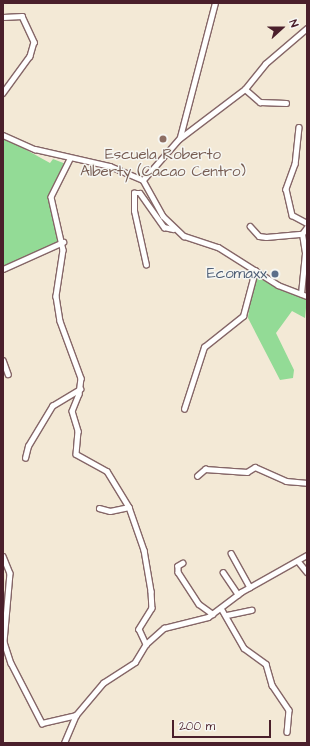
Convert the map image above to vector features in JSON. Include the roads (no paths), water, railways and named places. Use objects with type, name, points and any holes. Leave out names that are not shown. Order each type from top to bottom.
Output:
[{"type":"street","points":[[179,139],[216,3]]},
{"type":"street","points":[[3,17],[22,16],[34,42],[30,56],[3,93]]},
{"type":"street","points":[[143,180],[179,139],[245,89],[265,64],[307,28]]},
{"type":"street","points":[[245,89],[260,102],[286,103]]},
{"type":"street","points":[[299,127],[295,164],[286,189],[292,215],[307,223]]},
{"type":"street","points":[[3,135],[70,160],[110,166],[143,180],[173,229]]},
{"type":"street","points":[[70,160],[51,197],[63,242],[56,296],[60,321],[79,368],[80,389],[72,411],[78,431],[76,454],[107,471],[130,507],[144,550],[151,591],[152,608],[139,630],[146,644]]},
{"type":"street","points":[[146,265],[134,212],[134,193],[140,193],[164,227],[173,229],[184,236],[218,247],[255,271],[300,294],[307,296]]},
{"type":"street","points":[[250,226],[259,236],[266,237],[302,234]]},
{"type":"street","points":[[300,294],[304,253],[302,234],[307,227]]},
{"type":"street","points":[[3,269],[63,242]]},
{"type":"street","points":[[184,409],[204,347],[243,316],[255,271]]},
{"type":"street","points":[[3,360],[8,374]]},
{"type":"street","points":[[25,458],[28,446],[52,406],[80,389]]},
{"type":"street","points":[[197,476],[205,469],[246,472],[255,467],[286,481],[307,482]]},
{"type":"street","points":[[99,508],[110,511],[130,507]]},
{"type":"street","points":[[231,553],[250,587]]},
{"type":"street","points":[[64,743],[76,715],[103,683],[135,662],[146,644],[164,628],[214,614],[238,594],[307,555]]},
{"type":"street","points":[[3,556],[10,573],[4,642],[11,663],[42,723],[76,715]]},
{"type":"street","points":[[298,561],[307,572]]},
{"type":"street","points":[[183,564],[178,566],[178,572],[199,604],[214,614]]},
{"type":"street","points":[[223,572],[238,594]]},
{"type":"street","points":[[221,608],[227,615],[244,648],[266,664],[272,685],[289,710],[287,732]]},
{"type":"street","points":[[227,615],[251,610]]},
{"type":"place","name":"Escuela Roberto Alberty (Cacao Centro)","points":[[163,139]]},
{"type":"place","name":"Ecomaxx","points":[[275,274]]}]
